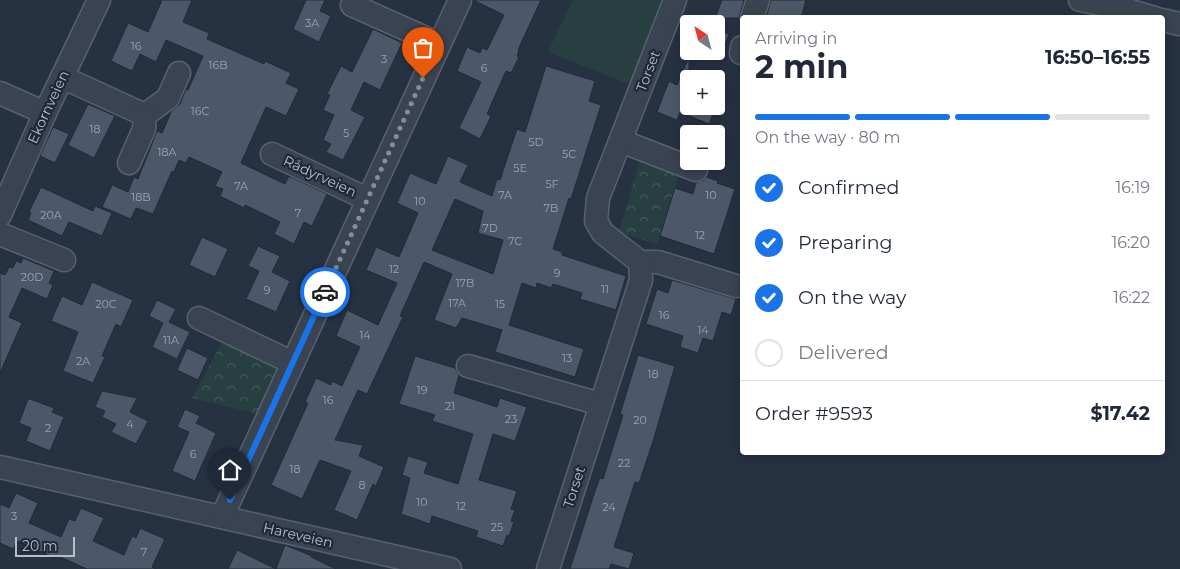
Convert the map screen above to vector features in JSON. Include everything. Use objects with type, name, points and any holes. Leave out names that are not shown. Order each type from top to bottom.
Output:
[{"type":"street","name":"Ekornveien","points":[[0,215],[45,113],[99,0]]},
{"type":"street","name":"Rådyrveien","points":[[222,517],[460,0]]},
{"type":"street","name":"Torset","points":[[548,569],[641,280],[640,262],[602,233],[596,221],[598,198],[675,0]]},
{"type":"street","points":[[753,15],[758,0]]},
{"type":"street","points":[[1080,0],[1144,15]]},
{"type":"street","points":[[352,5],[439,44]]},
{"type":"street","points":[[1165,21],[1180,24]]},
{"type":"street","points":[[144,115],[168,98],[178,73]]},
{"type":"street","points":[[62,77],[144,115]]},
{"type":"street","points":[[0,93],[45,113]]},
{"type":"street","points":[[129,164],[144,129],[144,115]]},
{"type":"street","points":[[621,141],[680,164]]},
{"type":"street","name":"Rådyrveien","points":[[272,154],[368,199]]},
{"type":"street","points":[[0,234],[64,260]]},
{"type":"street","points":[[640,262],[658,262],[736,286]]},
{"type":"street","points":[[198,318],[293,363]]},
{"type":"street","points":[[468,366],[600,404]]},
{"type":"street","name":"Hareveien","points":[[0,466],[450,569]]},
{"type":"green space","points":[[573,0],[664,0],[631,85],[548,52]]},
{"type":"green space","points":[[640,159],[680,172],[657,244],[619,232]]},
{"type":"green space","points":[[228,331],[284,362],[262,415],[192,398]]},
{"type":"building","points":[[162,0],[192,0],[183,22],[209,33],[207,39],[264,64],[265,61],[291,73],[286,83],[299,89],[286,116],[266,107],[241,163],[285,184],[289,176],[327,194],[312,226],[304,222],[294,244],[274,234],[280,222],[245,205],[244,208],[220,196],[223,189],[215,186],[222,172],[189,157],[186,163],[179,160],[174,172],[172,171],[153,214],[136,208],[131,219],[102,207],[112,185],[128,192],[134,177],[138,179],[157,131],[162,133],[171,112],[180,104],[203,56],[166,40],[156,62],[140,54],[132,71],[111,61],[128,23],[148,32]]},
{"type":"building","points":[[306,0],[325,0],[320,11],[331,16],[319,42],[293,29]]},
{"type":"building","points":[[473,0],[541,0],[518,50],[517,56],[519,57],[511,73],[506,71],[487,114],[491,116],[480,139],[459,128],[481,82],[457,71],[467,47],[480,53],[482,48],[487,50],[504,15]]},
{"type":"building","points":[[722,0],[744,0],[739,18],[725,18],[725,15],[716,15]]},
{"type":"building","points":[[771,0],[806,0],[802,15],[767,15]]},
{"type":"building","points":[[373,29],[402,43],[380,90],[364,82],[351,110],[365,117],[343,160],[326,152],[331,144],[323,140],[334,115],[323,110],[330,95],[327,94],[341,66],[352,72]]},
{"type":"building","points":[[725,33],[729,34],[725,44]]},
{"type":"building","points":[[688,60],[689,60],[689,70],[683,70]]},
{"type":"building","points":[[546,66],[595,81],[589,101],[601,105],[553,249],[562,252],[562,255],[626,276],[616,310],[580,299],[582,293],[553,284],[551,288],[537,283],[536,288],[522,283],[509,325],[584,349],[575,377],[495,352],[502,330],[462,318],[456,328],[434,320],[452,274],[424,262],[400,316],[403,317],[367,394],[358,390],[335,440],[363,445],[359,456],[384,467],[376,486],[373,484],[357,520],[334,510],[351,471],[320,460],[302,499],[271,485],[308,403],[305,402],[316,378],[331,385],[332,381],[342,386],[360,347],[336,336],[347,310],[378,325],[397,283],[366,270],[376,247],[399,257],[418,213],[397,203],[410,173],[436,184],[448,156],[468,165],[460,182],[492,196],[497,179],[500,180],[517,129],[525,132]],"holes":[[[455,199],[483,211],[478,233],[503,240],[493,274],[432,250]]]},
{"type":"building","points":[[680,78],[680,112],[677,120],[657,112],[669,81],[677,85]]},
{"type":"building","points":[[88,104],[115,116],[94,158],[68,145]]},
{"type":"building","points":[[687,115],[713,115],[709,124]]},
{"type":"building","points":[[53,127],[69,134],[55,163],[40,156]]},
{"type":"building","points":[[706,177],[735,189],[714,254],[660,236],[675,188],[693,194],[696,183],[704,180]]},
{"type":"building","points":[[41,187],[93,211],[95,206],[112,213],[102,236],[69,222],[62,236],[28,220],[31,213],[29,212]]},
{"type":"building","points":[[202,237],[228,249],[215,277],[189,265]]},
{"type":"building","points":[[258,246],[280,256],[272,272],[290,281],[276,312],[246,299],[259,271],[248,266]]},
{"type":"building","points":[[23,258],[54,271],[49,283],[53,285],[47,299],[22,288],[9,317],[22,323],[0,373],[0,273],[5,275],[9,267],[13,268],[16,261],[21,263]]},
{"type":"building","points":[[672,280],[736,299],[731,315],[722,312],[713,341],[703,338],[698,353],[680,347],[683,336],[646,324],[657,289],[668,293]]},
{"type":"building","points":[[92,282],[133,300],[121,327],[116,324],[102,356],[105,357],[93,383],[63,371],[78,332],[51,321],[62,296],[82,305]]},
{"type":"building","points":[[157,300],[176,309],[169,322],[190,332],[177,359],[152,347],[163,323],[149,316]]},
{"type":"building","points":[[187,348],[208,358],[198,380],[177,370]]},
{"type":"building","points":[[638,355],[675,366],[639,483],[635,482],[614,547],[634,553],[629,569],[611,564],[609,569],[570,569],[596,488],[600,478],[603,479],[623,415],[620,414]]},
{"type":"building","points":[[415,356],[455,368],[459,375],[454,393],[497,407],[500,398],[527,407],[515,441],[493,434],[479,480],[517,491],[511,509],[515,510],[511,521],[514,522],[503,546],[476,537],[478,531],[432,516],[430,524],[401,514],[410,478],[402,475],[408,456],[428,462],[424,473],[458,484],[473,434],[432,421],[435,415],[399,404]]},
{"type":"building","points":[[102,391],[137,398],[130,412],[148,421],[136,444],[111,432],[116,424],[102,417],[105,411],[95,407]]},
{"type":"building","points":[[28,399],[54,408],[52,412],[64,417],[50,451],[26,441],[31,428],[19,423]]},
{"type":"building","points":[[185,409],[200,416],[196,423],[216,433],[195,481],[172,471],[189,432],[177,427]]},
{"type":"building","points":[[16,493],[38,503],[29,523],[61,537],[69,519],[75,521],[81,508],[104,518],[93,541],[124,555],[132,536],[136,538],[140,528],[165,539],[152,567],[156,569],[87,569],[56,555],[55,558],[17,541],[13,549],[0,543],[0,504],[9,508]]},
{"type":"building","points":[[285,545],[312,556],[336,569],[276,569]]},
{"type":"building","points":[[237,550],[276,569],[228,569]]},
{"type":"way so far","points":[[325,292],[423,78]]},
{"type":"route","points":[[230,500],[325,292]]}]
